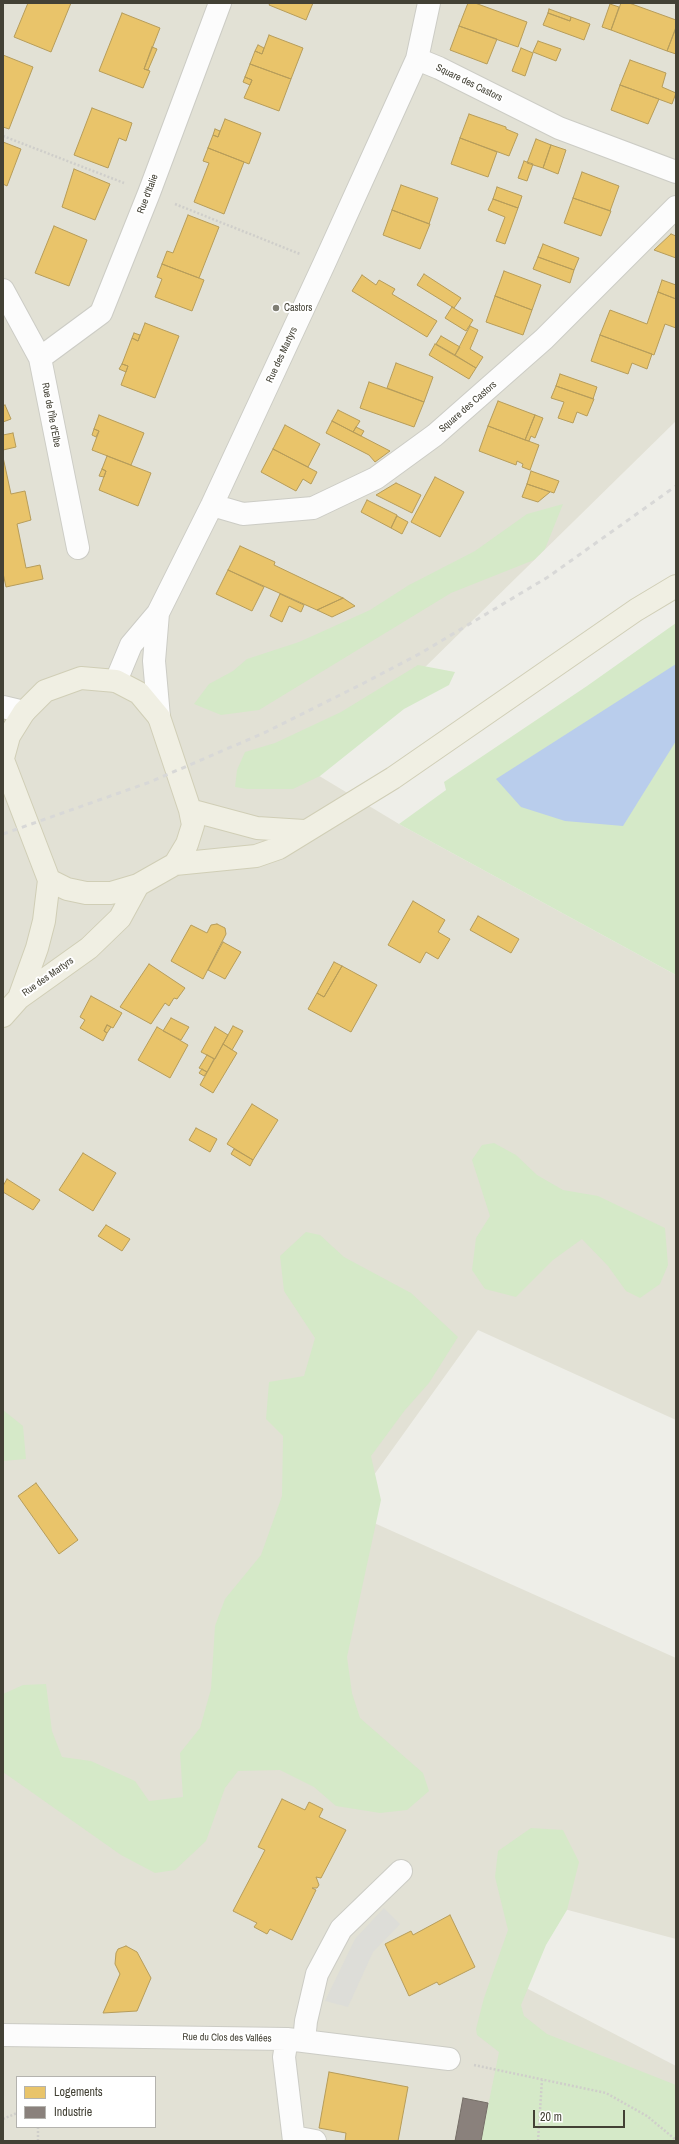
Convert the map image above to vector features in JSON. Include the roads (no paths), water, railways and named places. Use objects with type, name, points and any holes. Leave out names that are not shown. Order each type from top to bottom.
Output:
[{"type":"main road","points":[[175,864],[187,844],[192,825],[190,810],[159,717],[139,693],[116,681],[80,678],[45,691],[24,712],[9,736],[3,759],[49,880],[67,889],[86,893],[111,893],[138,885],[175,864],[256,856],[279,848],[304,831],[393,778],[636,610],[676,586]]},
{"type":"main road","points":[[190,810],[257,828],[304,831]]},
{"type":"main road","name":"Rue des Martyrs","points":[[19,998],[37,948],[44,921],[49,880]]},
{"type":"main road","name":"Rue des Martyrs","points":[[19,998],[94,943],[120,918],[138,885]]},
{"type":"main road","points":[[3,1016],[19,998]]},
{"type":"street","name":"Rue d'Italie","points":[[40,358],[101,313],[149,193],[220,3]]},
{"type":"street","name":"Rue des Martyrs","points":[[116,681],[131,645],[158,613],[212,505],[417,59],[429,3]]},
{"type":"street","name":"Square des Castors","points":[[417,59],[439,68],[559,128],[676,172]]},
{"type":"street","name":"Square des Castors","points":[[212,505],[243,514],[313,508],[376,478],[435,435],[544,339],[676,207]]},
{"type":"street","name":"Rue de l'Île d'Elbe","points":[[3,290],[40,358],[78,548]]},
{"type":"street","name":"Rue des Martyrs","points":[[158,613],[154,660],[159,717]]},
{"type":"street","points":[[3,707],[24,712]]},
{"type":"street","points":[[315,2141],[294,2139],[284,2057],[296,2040],[306,2021],[317,1974],[341,1929],[402,1871]]},
{"type":"street","name":"Rue du Clos des Vallées","points":[[3,2035],[296,2040],[449,2059]]},
{"type":"water","points":[[676,664],[676,741],[623,826],[565,821],[521,807],[496,779]]},
{"type":"railway","points":[[3,834],[150,782],[266,732],[364,683],[421,653],[548,577],[676,486]]},
{"type":"place","name":"Castors","points":[[276,308]]}]
